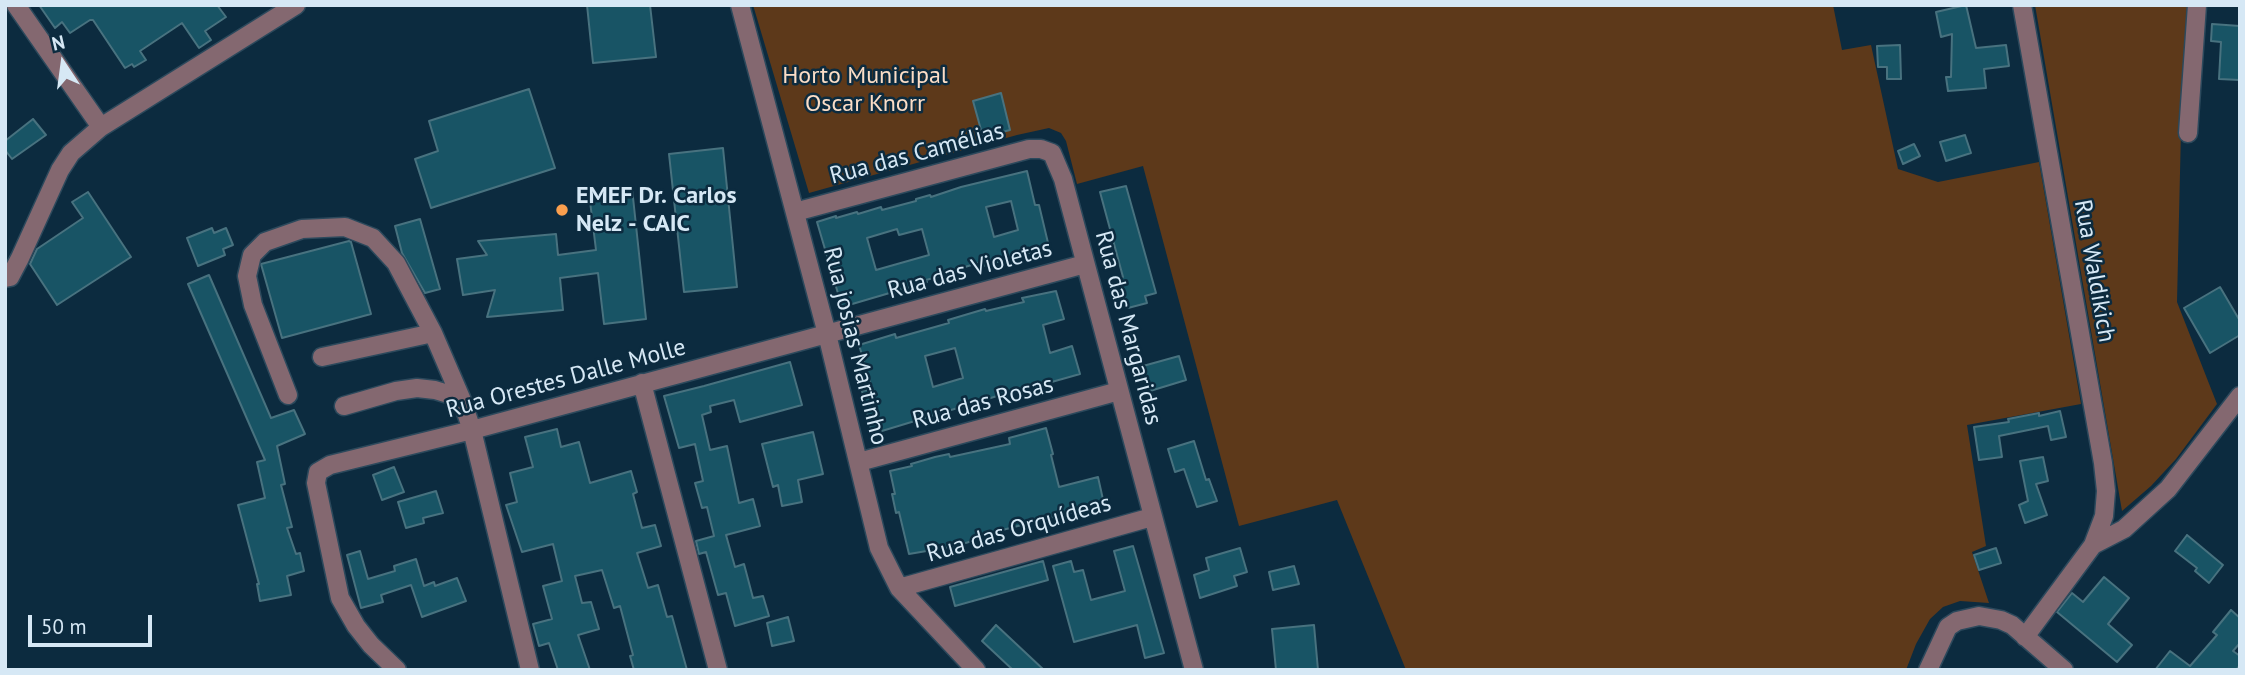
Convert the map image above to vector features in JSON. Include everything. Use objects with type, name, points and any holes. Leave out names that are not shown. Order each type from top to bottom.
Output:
[{"type":"street","points":[[16,5],[101,127]]},
{"type":"street","points":[[5,278],[10,277],[60,170],[72,153],[101,127],[296,5]]},
{"type":"street","name":"Rua josias Martinho","points":[[740,5],[827,334],[879,548],[899,588],[976,670]]},
{"type":"street","name":"Rua Waldikich","points":[[2022,5],[2103,463],[2106,491],[2104,516],[2093,545]]},
{"type":"street","points":[[2188,133],[2197,5]]},
{"type":"street","name":"Rua das Camélias","points":[[794,212],[1029,149],[1052,153]]},
{"type":"street","name":"Rua das Margaridas","points":[[1052,153],[1063,179],[1194,670]]},
{"type":"street","points":[[289,395],[253,305],[247,276],[252,255],[265,242],[302,229],[345,227],[373,238],[396,262],[433,333],[461,398],[472,430],[530,670]]},
{"type":"street","name":"Rua das Violetas","points":[[827,334],[1085,264]]},
{"type":"street","points":[[321,357],[433,333]]},
{"type":"street","name":"Rua Orestes Dalle Molle","points":[[397,670],[371,645],[340,598],[316,483],[318,471],[330,465],[472,430],[827,334]]},
{"type":"street","points":[[642,383],[719,670]]},
{"type":"street","points":[[344,406],[416,388],[435,390],[461,398]]},
{"type":"street","name":"Rua das Rosas","points":[[859,462],[1119,391]]},
{"type":"street","points":[[2025,637],[2093,545],[2124,529],[2168,489],[2240,396]]},
{"type":"street","name":"Rua das Orquídeas","points":[[899,588],[1152,517]]},
{"type":"street","points":[[1928,670],[1944,633],[1957,621],[1979,616],[2012,625],[2064,670]]},
{"type":"green space","name":"Horto Municipal Oscar Knorr","points":[[753,5],[1833,5],[1842,50],[1871,45],[1898,169],[1938,182],[2039,162],[2081,404],[1967,425],[1986,546],[1972,552],[1989,603],[1960,601],[1943,607],[1930,619],[1906,670],[1406,670],[1337,500],[1239,526],[1143,166],[1077,184],[1066,141],[1061,133],[1049,128],[809,193]]},
{"type":"green space","points":[[2035,5],[2188,5],[2181,130],[2177,302],[2217,404],[2176,459],[2151,486],[2122,511]]},
{"type":"building","points":[[39,5],[217,5],[226,17],[205,31],[211,40],[199,48],[182,23],[140,51],[146,60],[134,67],[132,64],[125,68],[93,20],[70,33],[62,22],[55,28]]},
{"type":"building","points":[[587,5],[650,5],[656,57],[593,63]]},
{"type":"building","points":[[1966,5],[1976,48],[2006,45],[2009,66],[1984,69],[1986,88],[1948,91],[1946,77],[1951,77],[1952,34],[1941,37],[1936,12]]},
{"type":"building","points":[[2212,24],[2240,26],[2240,80],[2219,79],[2221,42],[2211,41]]},
{"type":"building","points":[[1900,45],[1901,79],[1887,79],[1887,67],[1878,67],[1877,46]]},
{"type":"building","points":[[529,89],[555,168],[431,208],[415,159],[438,151],[429,121]]},
{"type":"building","points":[[1001,93],[1010,130],[983,137],[973,101]]},
{"type":"building","points":[[33,119],[46,135],[12,159],[5,150],[5,141]]},
{"type":"building","points":[[1965,135],[1971,153],[1946,161],[1940,142]]},
{"type":"building","points":[[1914,144],[1920,156],[1903,164],[1898,151]]},
{"type":"building","points":[[723,148],[737,287],[684,292],[669,154]]},
{"type":"building","points":[[1027,171],[1049,247],[983,266],[982,262],[926,280],[927,282],[842,307],[817,222],[881,207],[882,210]],"holes":[[[1011,201],[1018,230],[994,237],[986,207]],[[897,229],[899,235],[922,229],[929,255],[876,270],[867,238]]]},
{"type":"building","points":[[1126,186],[1156,293],[1145,296],[1147,303],[1128,308],[1119,278],[1123,277],[1100,192]]},
{"type":"building","points":[[632,188],[646,319],[604,324],[598,273],[560,278],[563,310],[487,317],[495,290],[463,295],[457,259],[487,255],[478,241],[556,234],[558,255],[596,250],[589,193]]},
{"type":"building","points":[[88,192],[131,257],[57,305],[30,264],[37,249],[83,218],[72,202]]},
{"type":"building","points":[[420,219],[440,289],[425,293],[402,253],[395,226]]},
{"type":"building","points":[[212,228],[214,233],[226,228],[233,245],[223,249],[225,255],[198,266],[187,238]]},
{"type":"building","points":[[349,241],[371,314],[282,338],[261,264]]},
{"type":"building","points":[[209,275],[271,418],[294,410],[305,434],[277,446],[285,484],[281,485],[292,527],[287,528],[296,554],[300,553],[304,571],[287,576],[291,595],[260,601],[259,584],[238,505],[265,498],[257,462],[265,460],[188,284]]},
{"type":"building","points":[[2220,287],[2240,321],[2240,335],[2210,353],[2184,308]]},
{"type":"building","points":[[1056,291],[1064,319],[1043,325],[1050,353],[1072,346],[1080,374],[1041,385],[1040,383],[872,434],[862,391],[872,389],[859,345],[895,334],[896,338],[949,323],[948,320],[985,309],[986,311],[1024,302],[1022,298]],"holes":[[[955,348],[963,378],[933,387],[925,356]]]},
{"type":"building","points":[[1179,356],[1186,380],[1150,391],[1143,366]]},
{"type":"building","points":[[790,362],[802,405],[740,422],[734,400],[710,406],[711,412],[702,415],[710,450],[727,446],[739,503],[753,499],[760,526],[726,535],[735,567],[744,564],[753,598],[763,596],[769,616],[735,626],[726,593],[718,595],[706,552],[699,554],[696,541],[714,536],[707,507],[702,508],[695,483],[703,481],[695,444],[679,448],[664,396]]},
{"type":"building","points":[[2060,411],[2066,437],[2051,440],[2048,426],[1999,436],[2002,457],[1979,460],[1974,427]]},
{"type":"building","points":[[1046,428],[1059,487],[1098,477],[1104,504],[971,538],[972,541],[956,546],[909,554],[899,512],[896,513],[890,471],[935,457],[949,454],[950,457],[1010,444],[1009,438]]},
{"type":"building","points":[[557,429],[561,447],[579,442],[590,483],[631,471],[637,492],[633,494],[642,528],[655,525],[661,546],[637,553],[648,588],[658,585],[667,617],[672,616],[687,670],[634,670],[630,656],[633,655],[620,606],[614,608],[602,570],[575,576],[582,603],[591,602],[599,629],[578,635],[590,670],[558,670],[549,643],[539,646],[533,624],[552,619],[543,586],[562,581],[553,544],[522,552],[506,505],[517,502],[510,473],[533,467],[525,437]]},
{"type":"building","points":[[813,432],[823,474],[798,480],[802,502],[782,506],[778,485],[773,487],[762,444]]},
{"type":"building","points":[[1194,441],[1206,480],[1209,479],[1217,501],[1197,507],[1184,469],[1175,472],[1168,449]]},
{"type":"building","points":[[2043,457],[2048,481],[2036,484],[2047,515],[2025,523],[2019,505],[2028,501],[2020,461]]},
{"type":"building","points":[[394,467],[404,492],[382,500],[373,475]]},
{"type":"building","points":[[436,491],[443,513],[423,518],[424,523],[406,528],[398,502]]},
{"type":"building","points":[[2187,535],[2223,565],[2209,583],[2195,571],[2197,568],[2175,551]]},
{"type":"building","points":[[1133,546],[1164,653],[1145,658],[1137,625],[1074,642],[1053,566],[1071,561],[1074,572],[1083,570],[1091,600],[1125,591],[1114,551]]},
{"type":"building","points":[[1240,548],[1247,572],[1234,576],[1237,586],[1200,598],[1194,575],[1209,570],[1206,558]]},
{"type":"building","points":[[1996,548],[2001,563],[1979,570],[1974,555]]},
{"type":"building","points":[[360,551],[368,579],[395,571],[394,566],[416,559],[424,586],[434,582],[435,586],[457,578],[466,601],[422,617],[411,585],[381,595],[383,602],[361,608],[347,555]]},
{"type":"building","points":[[1043,561],[1048,580],[955,606],[950,587]]},
{"type":"building","points":[[1294,566],[1299,584],[1273,590],[1269,572]]},
{"type":"building","points":[[2104,577],[2129,598],[2108,624],[2132,645],[2117,662],[2057,612],[2072,593],[2083,602]]},
{"type":"building","points":[[2231,610],[2240,618],[2240,643],[2233,651],[2240,656],[2240,665],[2236,670],[2155,670],[2170,651],[2190,666],[2217,635],[2213,632]]},
{"type":"building","points":[[788,617],[794,641],[772,646],[767,623]]},
{"type":"building","points":[[996,625],[1044,670],[1013,670],[982,641]]},
{"type":"building","points":[[1314,625],[1318,670],[1276,670],[1272,629]]},
{"type":"place","name":"EMEF Dr. Carlos Nelz - CAIC","points":[[562,210]]}]
